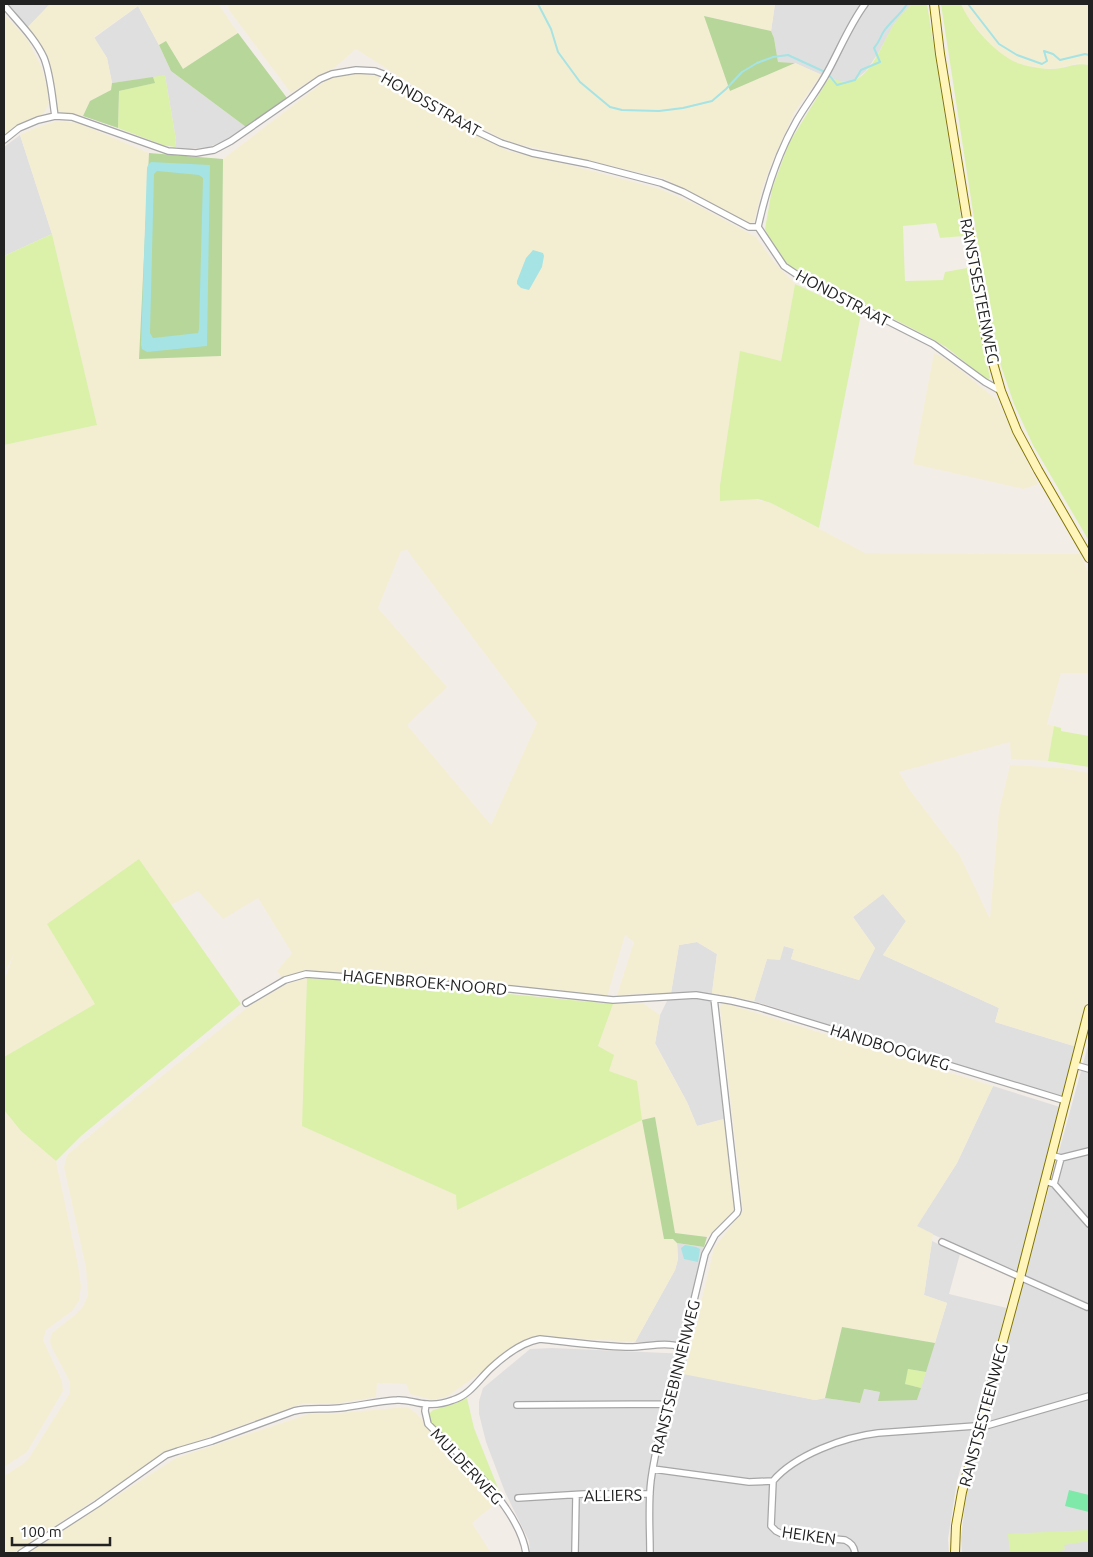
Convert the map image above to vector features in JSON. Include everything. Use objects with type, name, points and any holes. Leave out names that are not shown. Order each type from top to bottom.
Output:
[{"type":"street","points":[[758,228],[771,177],[784,144],[807,102],[828,73],[849,28],[865,4]]},
{"type":"street","name":"RANSTSESTEENWEG","points":[[934,4],[940,54],[987,342],[1001,392],[1017,431],[1089,558]]},
{"type":"street","points":[[4,6],[31,37],[43,57],[50,82],[55,116]]},
{"type":"street","name":"HONDSSTRAAT","points":[[4,140],[28,124],[55,116],[82,119],[168,151],[196,153],[214,150],[231,141],[320,79],[346,71],[375,71],[393,78],[478,132],[501,144],[661,183],[683,192],[749,227],[758,228]]},
{"type":"street","name":"HONDSTRAAT","points":[[758,228],[784,266],[799,276],[933,344],[1001,392]]},
{"type":"street","name":"HAGENBROEK-NOORD","points":[[246,1003],[285,980],[306,974],[511,989],[611,1000]]},
{"type":"street","name":"HANDBOOGWEG","points":[[611,1000],[625,1001],[696,995],[732,1000],[1066,1101]]},
{"type":"street","name":"RANSTSEBINNENWEG","points":[[650,1553],[650,1494],[653,1469],[682,1354],[681,1347],[684,1342],[707,1249],[715,1235],[738,1210],[714,998]]},
{"type":"street","name":"RANSTSESTEENWEG","points":[[956,1553],[958,1512],[1089,1009]]},
{"type":"street","points":[[1075,1065],[1089,1069]]},
{"type":"street","points":[[1051,1155],[1061,1158],[1089,1151]]},
{"type":"street","points":[[1054,1184],[1061,1158]]},
{"type":"street","points":[[1045,1181],[1054,1184],[1089,1224]]},
{"type":"street","points":[[942,1242],[1087,1307]]},
{"type":"street","points":[[21,1553],[98,1504],[166,1455],[212,1442],[294,1411],[307,1408],[338,1408],[398,1400],[438,1404],[461,1397],[491,1368],[515,1350],[531,1341],[540,1339],[620,1347],[674,1344],[681,1347]]},
{"type":"street","points":[[653,1469],[749,1482],[773,1481],[782,1471],[844,1440],[878,1434],[989,1425],[1089,1396]]},
{"type":"street","name":"MULDERWEG","points":[[426,1404],[425,1411],[428,1424],[482,1479],[503,1504],[517,1527],[526,1553]]},
{"type":"street","points":[[517,1405],[668,1404]]},
{"type":"street","name":"HEIKEN","points":[[773,1481],[771,1526],[776,1531],[782,1534],[845,1540],[850,1543],[854,1553]]},
{"type":"street","name":"ALLIERS","points":[[518,1498],[576,1496],[584,1494],[650,1494]]},
{"type":"street","name":"ALLIERS","points":[[575,1553],[576,1496]]},
{"type":"shaded area","points":[[6,4],[50,4],[27,28]]},
{"type":"shaded area","points":[[50,4],[220,4],[238,33],[183,69],[166,41],[159,45],[138,6],[94,37],[107,58],[112,83],[111,90],[90,101],[83,116],[64,114],[57,110],[53,79],[45,57],[27,28]]},
{"type":"shaded area","points":[[229,4],[775,4],[771,31],[705,16],[730,91],[795,63],[821,75],[795,111],[763,186],[754,222],[748,223],[663,178],[514,143],[499,137],[467,120],[356,49],[334,68],[291,93],[229,10]]},
{"type":"shaded area","points":[[775,4],[912,4],[895,23],[866,71],[854,81],[841,82],[795,63],[778,62],[771,31]]},
{"type":"shaded area","points":[[961,4],[1089,4],[1089,65],[1079,63],[1048,69],[1015,63],[997,51],[979,31],[963,10]]},
{"type":"shaded area","points":[[138,6],[171,71],[246,127],[229,139],[209,147],[188,149],[175,147],[176,140],[165,76],[112,83],[107,58],[94,38]]},
{"type":"shaded area","points":[[4,14],[27,39],[41,66],[47,86],[49,103],[44,113],[4,137]]},
{"type":"shaded area","points":[[357,73],[385,79],[467,130],[508,151],[660,189],[695,204],[756,237],[774,262],[795,284],[781,361],[741,352],[720,485],[720,501],[753,499],[771,503],[865,553],[1080,554],[1089,574],[1089,673],[1061,673],[1047,724],[1054,726],[1048,761],[1011,759],[1010,742],[899,772],[909,789],[960,856],[990,919],[999,811],[1010,765],[1062,768],[1089,773],[1089,994],[1077,1047],[995,1022],[999,1008],[883,955],[906,921],[883,894],[853,917],[875,948],[859,980],[791,959],[794,949],[784,946],[780,960],[767,959],[754,1001],[712,993],[717,954],[697,942],[679,945],[671,993],[617,995],[634,942],[625,935],[607,997],[520,988],[302,971],[282,978],[277,971],[292,953],[258,898],[223,919],[198,891],[171,905],[139,859],[95,1004],[4,1057],[4,981],[14,954],[4,974],[4,445],[97,425],[52,234],[20,135],[57,121],[78,123],[149,153],[139,358],[221,356],[223,159],[325,81],[341,75]],"holes":[[[407,550],[537,723],[491,825],[407,725],[447,687],[378,608],[401,551]]]},
{"type":"shaded area","points":[[20,135],[52,234],[4,256],[4,147]]},
{"type":"shaded area","points":[[934,353],[949,361],[997,400],[1038,484],[1024,489],[913,464]]},
{"type":"shaded area","points":[[883,893],[906,921],[883,955],[999,1008],[995,1022],[1077,1047],[1062,1097],[754,1001],[767,959],[784,946],[794,949],[791,959],[859,980],[875,948],[853,917]]},
{"type":"shaded area","points":[[697,942],[717,954],[711,1001],[724,1119],[697,1126],[687,1102],[655,1043],[660,1015],[671,993],[679,945]]},
{"type":"shaded area","points":[[307,978],[303,1126],[456,1195],[609,1071],[598,1046],[613,1004],[644,1004],[660,1015],[655,1044],[687,1102],[697,1126],[724,1119],[735,1210],[707,1237],[675,1233],[655,1118],[673,1239],[677,1243],[678,1259],[675,1270],[635,1342],[540,1336],[529,1338],[448,1396],[433,1400],[410,1394],[406,1384],[377,1383],[376,1397],[334,1404],[304,1403],[168,1452],[13,1553],[4,1553],[4,1476],[29,1458],[70,1393],[70,1382],[51,1346],[50,1340],[52,1333],[83,1306],[88,1295],[86,1268],[64,1167],[67,1155],[248,1007],[289,983]]},
{"type":"shaded area","points":[[724,1003],[993,1086],[957,1163],[917,1226],[933,1234],[924,1295],[947,1303],[935,1343],[842,1327],[825,1398],[815,1400],[683,1374],[714,1248],[743,1211],[720,1007]]},
{"type":"shaded area","points":[[1089,1042],[1089,1553],[962,1553],[961,1538],[966,1496],[975,1457]]},
{"type":"shaded area","points":[[993,1086],[1060,1107],[1017,1272],[916,1227],[957,1163]]},
{"type":"shaded area","points":[[4,1110],[21,1131],[56,1161],[81,1286],[79,1301],[72,1311],[46,1330],[43,1340],[62,1381],[63,1391],[27,1452],[4,1467]]},
{"type":"shaded area","points":[[932,1241],[960,1254],[949,1294],[1007,1308],[957,1481],[948,1539],[949,1553],[530,1553],[529,1541],[505,1492],[486,1442],[479,1414],[479,1401],[483,1388],[530,1349],[552,1348],[689,1354],[683,1373],[815,1400],[825,1398],[860,1403],[863,1389],[880,1392],[879,1400],[917,1400],[947,1303],[924,1295]]},
{"type":"shaded area","points":[[677,1243],[704,1247],[680,1343],[635,1342],[675,1270],[678,1259]]},
{"type":"shaded area","points":[[407,1407],[416,1413],[496,1503],[472,1523],[491,1553],[28,1553],[176,1458],[309,1414]]},
{"type":"green space","points":[[912,4],[927,4],[964,236],[940,238],[936,223],[903,226],[905,281],[943,280],[945,272],[967,268],[990,378],[987,380],[946,347],[788,265],[771,242],[765,229],[772,189],[789,143],[829,78],[849,82],[862,76],[878,55],[894,24]]},
{"type":"green space","points":[[941,4],[961,4],[970,20],[983,36],[1005,56],[1016,62],[1051,69],[1079,64],[1089,65],[1089,541],[1033,445],[1014,404],[998,357],[985,290]]},
{"type":"green space","points":[[704,16],[771,31],[778,62],[795,63],[730,91]]},
{"type":"green space","points":[[238,33],[287,98],[246,127],[171,71],[159,45],[166,41],[183,69]]},
{"type":"green space","points":[[165,75],[176,140],[175,147],[163,145],[118,128],[119,91],[154,83],[153,77]]},
{"type":"green space","points":[[153,77],[155,83],[119,91],[118,128],[83,116],[90,101],[111,90],[112,83]]},
{"type":"green space","points":[[149,153],[223,159],[221,356],[139,359]]},
{"type":"green space","points":[[52,234],[97,425],[4,445],[4,256]]},
{"type":"green space","points":[[795,284],[861,314],[819,528],[771,503],[758,499],[720,501],[720,485],[740,351],[781,361]]},
{"type":"green space","points":[[1054,726],[1061,728],[1061,731],[1089,736],[1089,767],[1048,761]]},
{"type":"green space","points":[[139,859],[241,1004],[81,1136],[56,1161],[21,1131],[4,1110],[4,1057],[95,1004],[47,924]]},
{"type":"green space","points":[[307,978],[435,987],[613,1004],[598,1046],[614,1055],[609,1071],[637,1081],[642,1120],[457,1210],[456,1195],[302,1126]]},
{"type":"green space","points":[[655,1117],[675,1233],[707,1237],[704,1247],[677,1243],[673,1239],[664,1239],[642,1120]]},
{"type":"green space","points":[[842,1327],[935,1343],[926,1372],[908,1369],[905,1384],[921,1388],[917,1400],[878,1401],[880,1392],[864,1389],[860,1403],[825,1398]]},
{"type":"green space","points":[[908,1369],[926,1372],[921,1388],[904,1384]]},
{"type":"green space","points":[[467,1398],[474,1428],[502,1498],[435,1429],[429,1420],[429,1414],[433,1410]]},
{"type":"green space","points":[[1069,1490],[1089,1495],[1089,1512],[1065,1506]]},
{"type":"green space","points":[[1089,1530],[1089,1541],[1064,1545],[1065,1550],[1048,1553],[1010,1553],[1008,1534]]},
{"type":"water","points":[[151,162],[210,165],[207,346],[147,352],[142,349],[148,165]],"holes":[[[157,171],[199,175],[203,178],[198,333],[153,338],[150,333],[154,174]]]},
{"type":"water","points":[[533,250],[543,253],[544,256],[542,267],[529,290],[521,288],[517,281],[526,258]]},
{"type":"water","points":[[685,1245],[700,1249],[698,1262],[684,1259],[681,1248]]},
{"type":"waterway","points":[[538,4],[551,29],[558,52],[580,82],[610,107],[622,110],[659,111],[683,108],[712,101],[742,72],[757,63],[773,57],[788,55],[825,72]]},
{"type":"waterway","points":[[829,75],[837,85],[855,80],[861,70],[880,62],[874,48],[884,31],[907,4]]},
{"type":"waterway","points":[[968,4],[999,44],[1017,55],[1042,64],[1047,61],[1044,51],[1053,54],[1060,60],[1085,54],[1089,55]]}]
